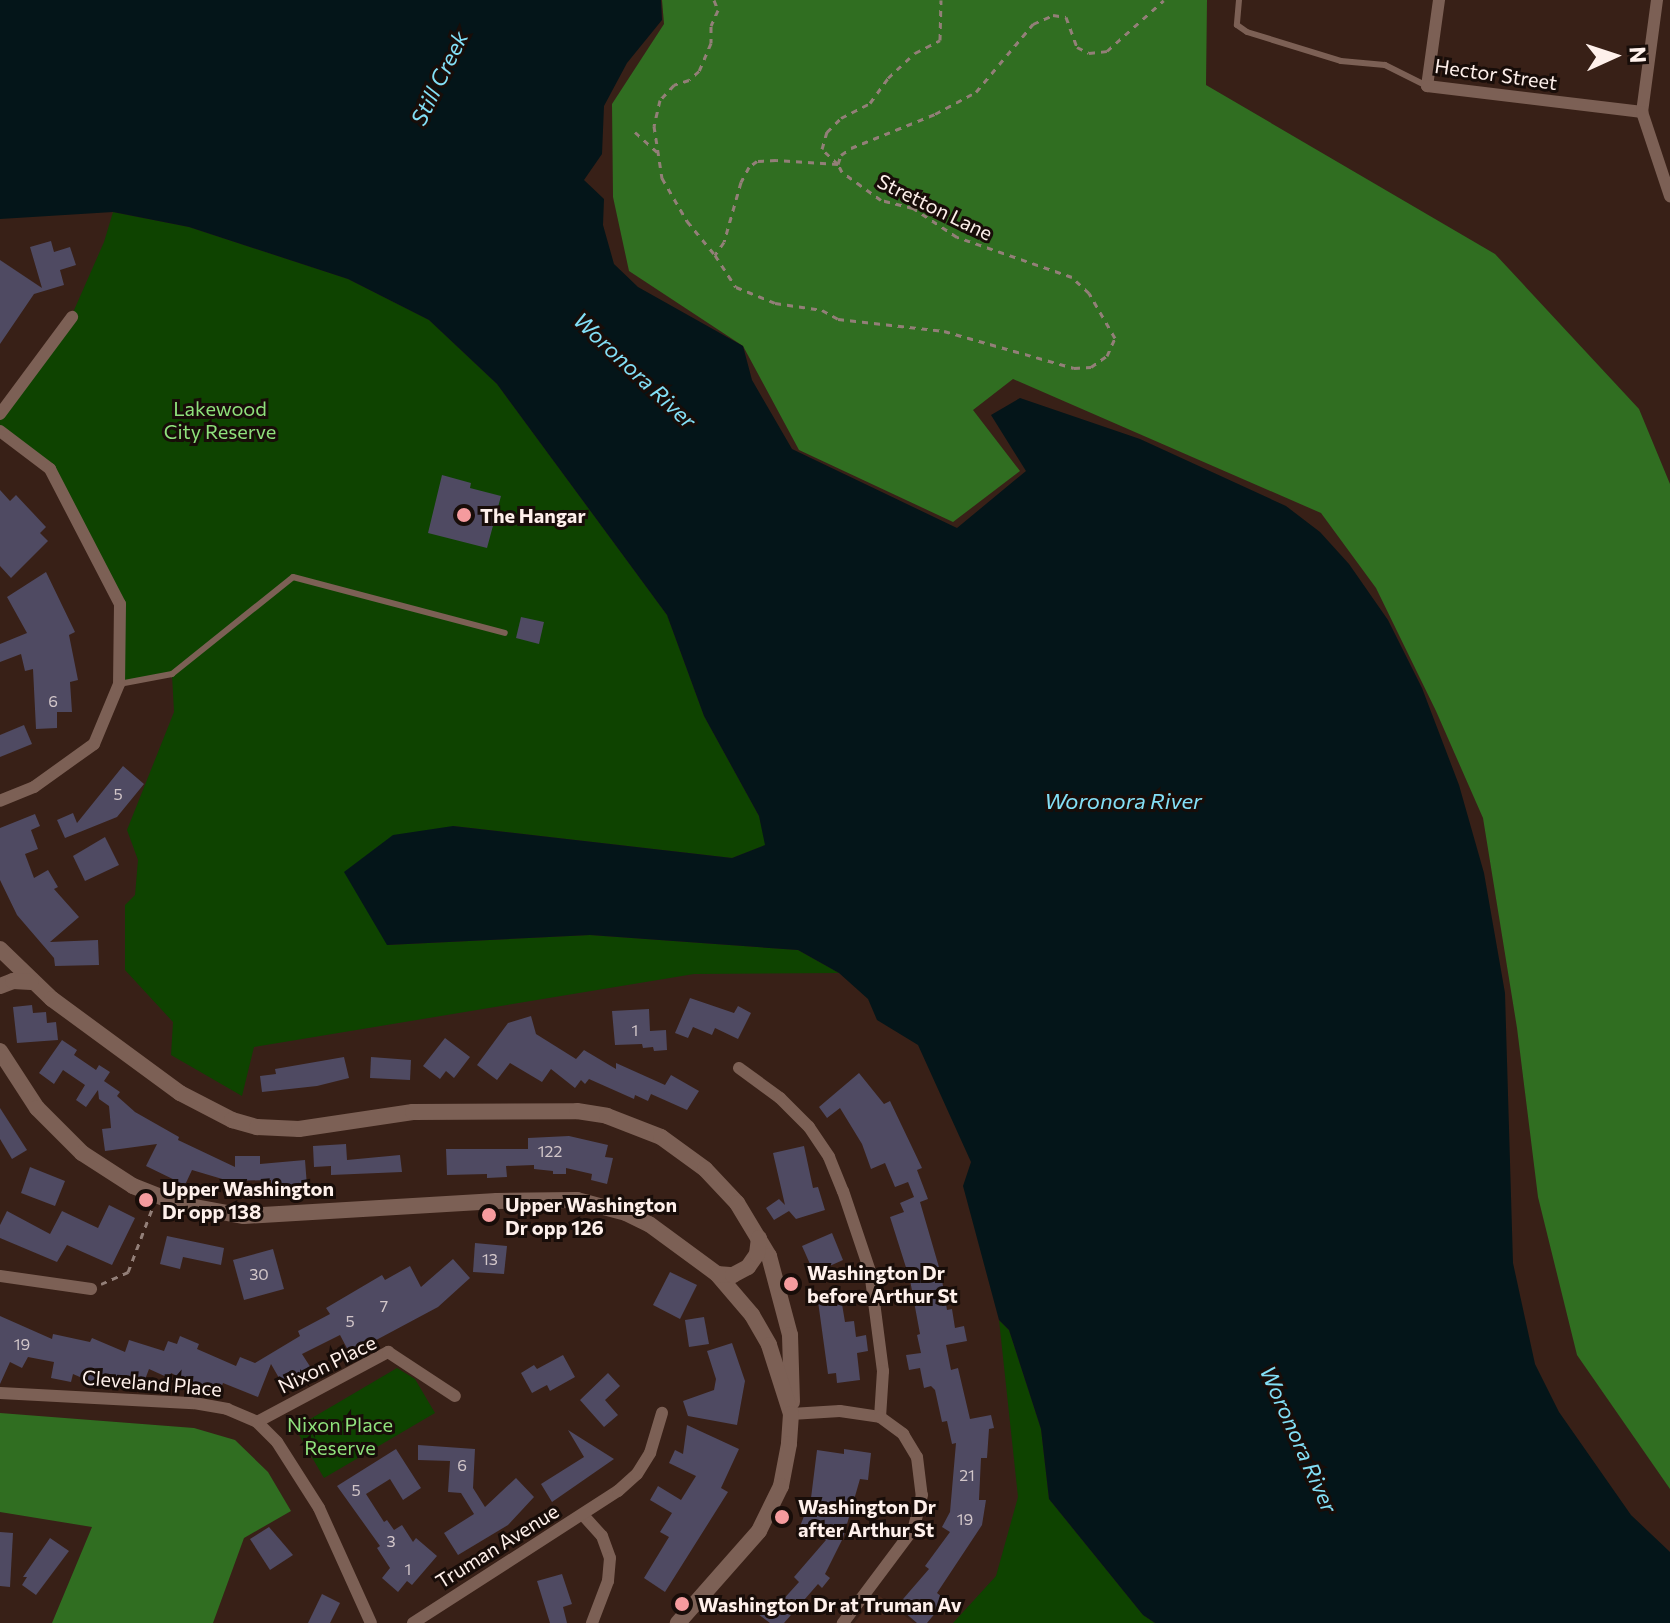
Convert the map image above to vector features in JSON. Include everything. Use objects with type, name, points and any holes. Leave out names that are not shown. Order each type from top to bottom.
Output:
[{"type":"street","points":[[1427,86],[1439,0]]},
{"type":"street","points":[[1657,0],[1642,112],[1670,196]]},
{"type":"street","name":"Hector Street","points":[[1427,86],[1642,112]]},
{"type":"street","points":[[0,414],[72,317]]},
{"type":"street","points":[[0,431],[50,469],[102,563],[120,604],[119,684],[94,744],[34,787],[0,801]]},
{"type":"street","points":[[0,949],[31,982],[180,1093],[211,1111],[257,1127],[299,1129],[413,1112],[577,1111],[638,1126],[685,1152],[705,1169],[737,1203],[777,1275],[793,1360],[791,1414],[787,1465],[771,1510],[741,1553],[678,1623]]},
{"type":"street","points":[[0,986],[13,981],[31,982]]},
{"type":"street","points":[[0,1051],[37,1108],[60,1134],[112,1175],[157,1197],[209,1211],[244,1216],[497,1201],[577,1200],[601,1205],[649,1224],[717,1274],[752,1315],[765,1337],[791,1414]]},
{"type":"street","points":[[739,1068],[780,1098],[809,1127],[829,1157],[843,1191],[870,1271],[883,1371],[880,1417]]},
{"type":"street","points":[[717,1274],[733,1275],[748,1267],[757,1254],[759,1238]]},
{"type":"street","points":[[0,1276],[91,1289]]},
{"type":"street","name":"Nixon Place","points":[[257,1422],[388,1352],[455,1396]]},
{"type":"street","name":"Cleveland Place","points":[[0,1393],[194,1403],[227,1409],[257,1422],[277,1442],[319,1508],[371,1623]]},
{"type":"street","points":[[791,1414],[840,1411],[880,1417],[913,1447],[921,1476],[919,1514],[902,1547],[843,1623]]},
{"type":"street","points":[[583,1515],[637,1474],[650,1453],[662,1413]]},
{"type":"street","name":"Truman Avenue","points":[[413,1623],[583,1515],[602,1536],[610,1558],[608,1581],[592,1623]]},
{"type":"lane","name":"Hector Street","points":[[1239,0],[1237,25],[1247,32],[1341,61],[1385,65],[1427,86]]},
{"type":"lane","points":[[119,684],[172,674],[293,577],[505,633]]},
{"type":"path","points":[[714,0],[718,10],[711,26],[711,43],[699,71],[689,80],[674,85],[660,100],[654,126],[657,152],[668,188],[687,221],[715,255],[724,242],[741,182],[749,167],[757,161],[838,164]]},
{"type":"path","points":[[838,164],[822,149],[827,132],[841,118],[870,103],[888,78],[915,53],[940,40],[941,0]]},
{"type":"path","points":[[838,164],[841,155],[851,148],[935,114],[976,92],[1033,24],[1053,15],[1066,17],[1077,47],[1089,53],[1107,51],[1164,0]]},
{"type":"path","points":[[635,132],[657,152]]},
{"type":"path","name":"Stretton Lane","points":[[715,255],[736,287],[775,303],[822,310],[838,319],[944,331],[1074,368],[1091,367],[1107,356],[1115,338],[1089,293],[1072,277],[957,237],[913,208],[881,200],[842,172],[838,164]]},
{"type":"path","points":[[91,1289],[128,1272],[157,1197]]},
{"type":"shaded area","points":[[877,1594],[914,1623],[854,1623]]},
{"type":"green space","points":[[662,0],[1207,0],[1206,85],[1495,254],[1639,409],[1670,484],[1670,1489],[1577,1355],[1538,1197],[1517,1028],[1483,818],[1436,711],[1376,588],[1321,513],[1013,379],[973,410],[1020,471],[953,522],[799,450],[743,346],[629,271],[613,197],[612,104],[664,24]]},
{"type":"green space","name":"Lakewood City Reserve","points":[[113,212],[189,227],[348,279],[429,320],[497,384],[667,615],[704,716],[759,816],[766,845],[732,858],[453,826],[387,945],[590,935],[798,950],[839,973],[694,974],[254,1047],[242,1096],[171,1055],[173,1022],[125,970],[125,905],[135,895],[138,860],[127,830],[174,712],[172,675],[119,684],[120,604],[50,469],[0,431],[0,414],[71,317],[104,242]]},
{"type":"green space","points":[[999,1320],[1009,1330],[1041,1429],[1049,1499],[1143,1615],[1155,1623],[953,1623],[996,1576],[1018,1497]]},
{"type":"green space","name":"Nixon Place Reserve","points":[[397,1368],[415,1379],[435,1413],[324,1478],[295,1428]]},
{"type":"green space","points":[[0,1413],[194,1428],[235,1440],[268,1472],[291,1511],[244,1538],[213,1623],[52,1623],[92,1527],[0,1512]]},
{"type":"water","name":"Woronora River","points":[[0,0],[661,0],[662,20],[627,63],[604,106],[602,154],[584,180],[604,199],[603,225],[614,264],[638,287],[743,346],[752,380],[792,449],[957,528],[1026,471],[991,415],[1020,398],[1140,439],[1286,506],[1320,532],[1349,564],[1388,620],[1422,688],[1459,785],[1484,873],[1505,993],[1513,1263],[1535,1364],[1559,1412],[1631,1515],[1670,1552],[1670,1623],[1155,1623],[1143,1615],[1049,1499],[1041,1429],[1009,1330],[999,1320],[963,1186],[971,1162],[918,1045],[877,1020],[868,999],[839,973],[798,950],[590,935],[387,945],[344,872],[393,835],[453,826],[732,858],[765,845],[759,816],[704,716],[667,615],[497,384],[429,320],[348,279],[189,227],[113,212],[0,219]]},
{"type":"building","points":[[51,241],[54,252],[70,247],[76,265],[60,270],[64,285],[34,294],[0,344],[0,260],[42,288],[30,247]]},
{"type":"building","name":"The Hangar","points":[[442,475],[471,483],[470,488],[501,496],[487,548],[428,533]]},
{"type":"building","points":[[0,490],[10,501],[16,495],[46,527],[40,533],[48,541],[11,578],[0,566]]},
{"type":"building","points":[[46,572],[75,632],[69,635],[78,680],[70,682],[72,712],[57,712],[57,728],[36,729],[33,669],[25,671],[21,654],[0,662],[0,644],[27,633],[7,597]]},
{"type":"building","points":[[521,617],[544,622],[539,644],[516,638]]},
{"type":"building","points":[[24,725],[32,744],[0,757],[0,735]]},
{"type":"building","points":[[123,766],[144,784],[117,817],[65,838],[57,820],[73,813],[77,823]]},
{"type":"building","points":[[35,814],[40,826],[31,830],[38,849],[25,854],[34,878],[48,870],[58,887],[54,889],[79,917],[50,942],[98,940],[99,965],[55,966],[54,958],[17,915],[0,880],[0,828]]},
{"type":"building","points":[[105,837],[119,865],[85,881],[73,856]]},
{"type":"building","points":[[690,998],[734,1013],[738,1006],[751,1013],[738,1039],[715,1028],[712,1035],[693,1027],[688,1038],[675,1033]]},
{"type":"building","points":[[32,1005],[33,1013],[46,1012],[47,1023],[56,1022],[58,1040],[17,1043],[13,1007]]},
{"type":"building","points":[[649,1009],[650,1031],[666,1030],[667,1050],[654,1051],[653,1047],[643,1048],[642,1044],[615,1045],[612,1011]]},
{"type":"building","points":[[531,1016],[536,1034],[576,1059],[584,1050],[616,1069],[616,1063],[665,1085],[671,1075],[699,1091],[687,1110],[651,1094],[648,1101],[635,1095],[634,1099],[589,1079],[585,1084],[581,1080],[575,1088],[551,1069],[542,1082],[510,1063],[497,1080],[477,1065],[508,1023]]},
{"type":"building","points":[[445,1038],[470,1057],[454,1078],[446,1071],[440,1079],[423,1066]]},
{"type":"building","points":[[62,1040],[77,1050],[74,1055],[96,1070],[99,1065],[110,1072],[104,1081],[120,1092],[117,1096],[135,1112],[179,1137],[178,1140],[235,1167],[235,1156],[260,1156],[260,1164],[305,1160],[307,1186],[271,1189],[271,1180],[229,1181],[192,1170],[185,1185],[146,1166],[157,1144],[105,1151],[102,1129],[111,1128],[109,1106],[99,1099],[98,1090],[86,1107],[76,1100],[85,1085],[63,1070],[54,1084],[39,1073]]},
{"type":"building","points":[[344,1057],[349,1078],[317,1086],[262,1092],[260,1076],[276,1074],[275,1069]]},
{"type":"building","points":[[371,1057],[411,1060],[410,1080],[370,1078]]},
{"type":"building","points":[[859,1073],[884,1104],[890,1101],[922,1168],[917,1170],[928,1199],[920,1202],[941,1274],[947,1310],[952,1309],[955,1328],[964,1326],[967,1341],[946,1345],[951,1370],[958,1368],[970,1419],[991,1415],[994,1428],[989,1429],[987,1458],[981,1458],[979,1500],[986,1500],[982,1525],[937,1593],[946,1600],[927,1623],[917,1623],[897,1606],[929,1569],[925,1566],[950,1532],[942,1527],[950,1512],[956,1443],[952,1444],[947,1421],[942,1422],[935,1390],[931,1386],[924,1388],[920,1368],[909,1370],[906,1355],[921,1353],[917,1335],[920,1334],[910,1280],[890,1217],[904,1212],[900,1203],[914,1197],[908,1182],[895,1187],[885,1163],[871,1169],[862,1144],[840,1108],[827,1118],[819,1107]]},
{"type":"building","points":[[0,1108],[27,1150],[12,1159],[0,1139]]},
{"type":"building","points":[[569,1136],[608,1145],[605,1157],[613,1158],[607,1184],[591,1180],[592,1174],[566,1168],[566,1174],[553,1174],[553,1171],[534,1169],[534,1165],[506,1166],[507,1177],[447,1175],[446,1149],[528,1149],[528,1138]]},
{"type":"building","points":[[346,1144],[347,1160],[400,1155],[402,1172],[331,1175],[331,1166],[314,1167],[313,1146]]},
{"type":"building","points":[[804,1146],[813,1188],[818,1187],[825,1210],[796,1219],[789,1211],[774,1220],[766,1208],[779,1199],[785,1205],[773,1153]]},
{"type":"building","points":[[30,1167],[65,1181],[55,1206],[21,1193]]},
{"type":"building","points":[[109,1205],[135,1218],[112,1265],[67,1245],[57,1262],[0,1238],[0,1225],[7,1211],[50,1234],[62,1211],[98,1228]]},
{"type":"building","points":[[832,1233],[843,1260],[814,1273],[802,1246]]},
{"type":"building","points":[[167,1236],[224,1248],[221,1265],[183,1257],[180,1269],[160,1264]]},
{"type":"building","points":[[475,1243],[507,1246],[504,1274],[473,1272]]},
{"type":"building","points":[[273,1249],[284,1289],[244,1300],[233,1260]]},
{"type":"building","points":[[453,1259],[470,1278],[438,1307],[350,1354],[340,1335],[302,1354],[311,1368],[283,1385],[271,1364],[258,1397],[223,1383],[218,1396],[171,1373],[169,1378],[149,1369],[143,1385],[109,1374],[106,1383],[97,1380],[96,1384],[73,1374],[71,1382],[51,1378],[54,1362],[28,1357],[22,1368],[10,1362],[0,1384],[0,1316],[52,1339],[53,1334],[90,1342],[92,1338],[125,1352],[129,1340],[164,1351],[168,1341],[177,1344],[180,1336],[199,1344],[197,1349],[236,1366],[240,1357],[255,1363],[300,1336],[298,1331],[330,1314],[326,1308],[382,1275],[385,1280],[410,1266],[421,1287]]},
{"type":"building","points":[[670,1272],[697,1285],[680,1319],[653,1305]]},
{"type":"building","points":[[833,1291],[836,1305],[842,1304],[845,1322],[854,1321],[856,1337],[866,1335],[868,1351],[857,1353],[860,1380],[837,1383],[836,1373],[828,1374],[817,1294]]},
{"type":"building","points":[[704,1317],[709,1344],[689,1347],[685,1320]]},
{"type":"building","points":[[732,1343],[745,1381],[737,1425],[688,1416],[683,1401],[714,1390],[716,1379],[707,1351]]},
{"type":"building","points":[[563,1355],[575,1377],[550,1391],[547,1385],[532,1393],[521,1373],[534,1365],[537,1369]]},
{"type":"building","points":[[608,1373],[620,1386],[605,1400],[618,1415],[604,1427],[580,1400]]},
{"type":"building","points":[[687,1425],[739,1449],[721,1488],[728,1492],[665,1592],[644,1578],[669,1537],[660,1532],[672,1513],[650,1500],[658,1486],[681,1500],[696,1476],[669,1463],[675,1450],[683,1454]]},
{"type":"building","points":[[568,1430],[614,1459],[552,1502],[541,1484],[584,1457]]},
{"type":"building","points":[[418,1445],[475,1449],[473,1488],[485,1507],[516,1478],[534,1497],[508,1525],[458,1555],[444,1533],[474,1514],[461,1493],[448,1492],[450,1461],[418,1460]]},
{"type":"building","points":[[396,1449],[421,1488],[403,1500],[390,1479],[366,1494],[384,1522],[387,1520],[394,1530],[402,1525],[413,1542],[416,1538],[437,1556],[412,1585],[407,1581],[398,1592],[382,1578],[390,1568],[377,1548],[380,1546],[337,1486]]},
{"type":"building","points":[[844,1449],[871,1453],[868,1480],[860,1479],[843,1538],[825,1574],[830,1578],[822,1588],[818,1584],[784,1623],[770,1623],[754,1611],[763,1599],[772,1607],[777,1601],[780,1603],[799,1582],[794,1577],[826,1540],[799,1529],[811,1498],[817,1450],[844,1454]]},
{"type":"building","points":[[269,1527],[293,1555],[270,1570],[250,1539]]},
{"type":"building","points":[[0,1532],[13,1533],[10,1587],[0,1586]]},
{"type":"building","points":[[50,1538],[69,1551],[36,1595],[22,1585],[27,1577],[23,1577]]},
{"type":"building","points":[[562,1574],[572,1604],[563,1607],[567,1623],[550,1623],[537,1581]]},
{"type":"building","points":[[322,1594],[340,1603],[330,1623],[308,1623]]},
{"type":"place","name":"The Hangar","points":[[464,515]]},
{"type":"place","name":"Upper Washington Dr opp 138","points":[[146,1200]]},
{"type":"place","name":"Upper Washington Dr opp 126","points":[[489,1215]]},
{"type":"place","name":"Washington Dr before Arthur St","points":[[791,1284]]},
{"type":"place","name":"Washington Dr after Arthur St","points":[[782,1517]]},
{"type":"place","name":"Washington Dr at Truman Av","points":[[682,1604]]},
{"type":"water label","name":"Still Creek","points":[[439,78]]}]
